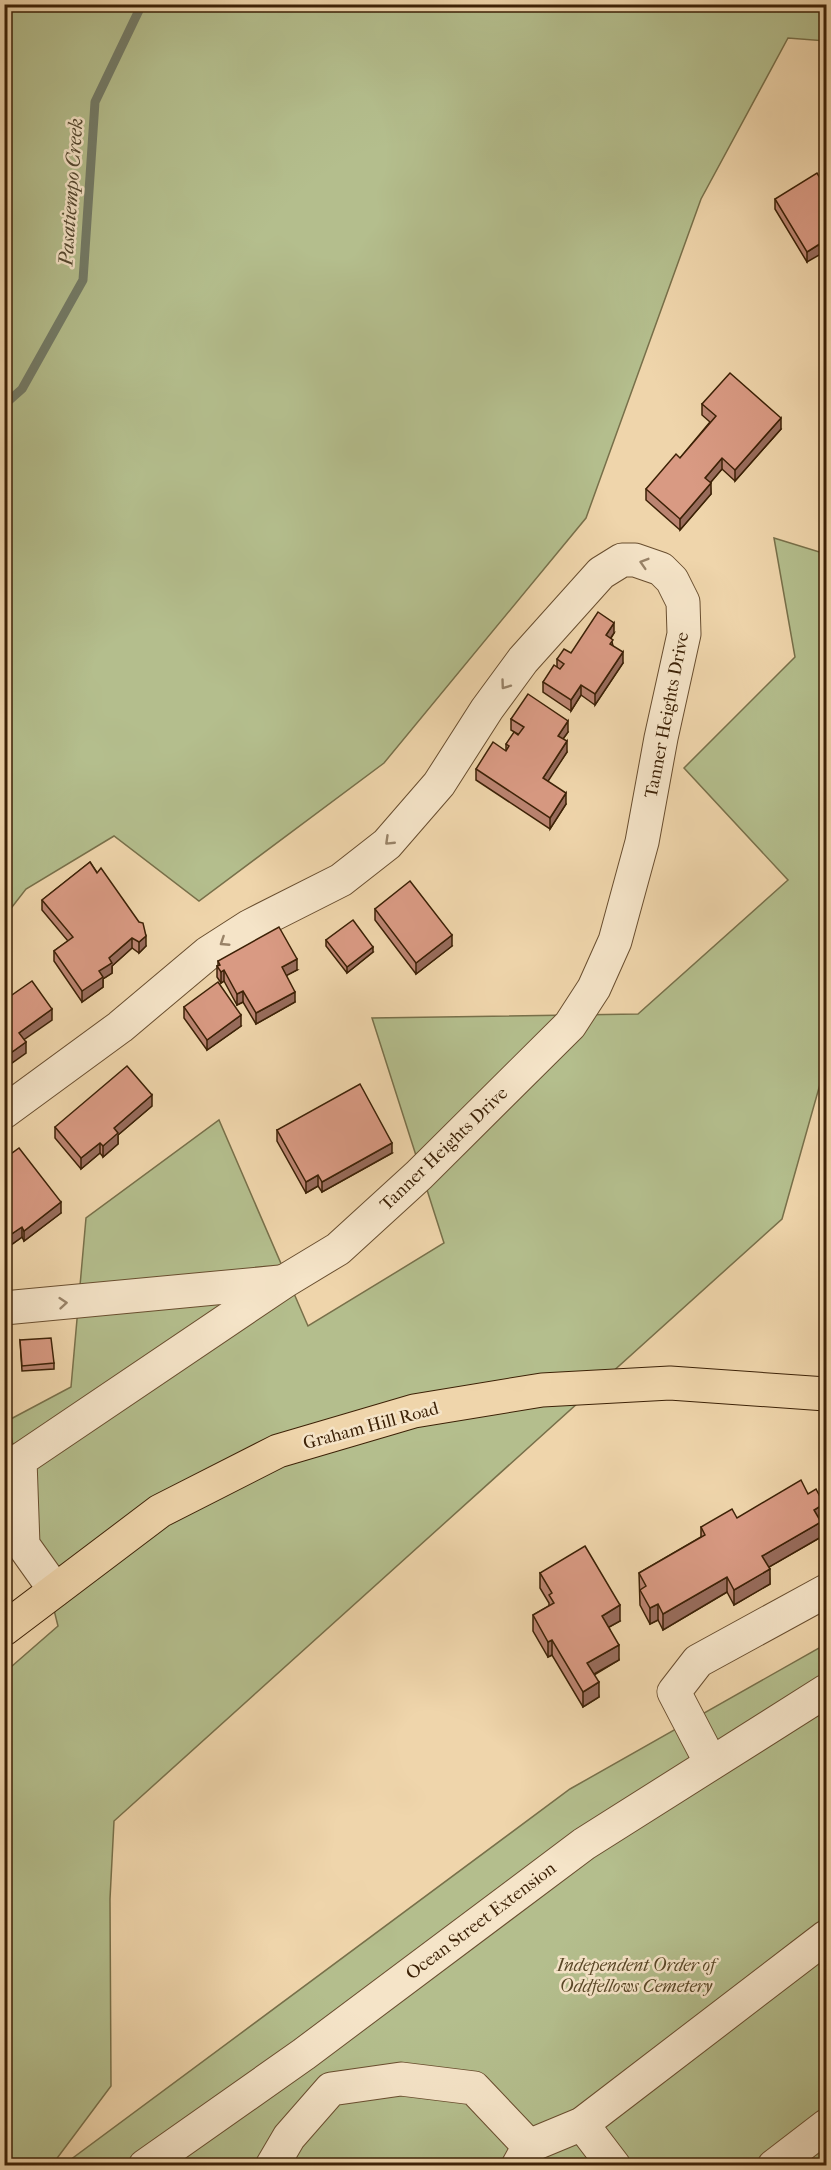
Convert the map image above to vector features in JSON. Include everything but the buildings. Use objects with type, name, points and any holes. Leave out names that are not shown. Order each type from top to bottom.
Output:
[{"type":"main road","name":"Graham Hill Road","points":[[4,1629],[160,1511],[278,1451],[414,1412],[542,1390],[670,1383],[826,1394]]},
{"type":"street","name":"Tanner Heights Drive","points":[[4,1112],[120,1027],[208,953],[250,926],[341,880],[387,844],[439,784],[523,660],[567,609],[612,565],[622,560],[635,560],[661,569],[672,580],[683,602],[684,634],[635,869],[615,941],[583,1008],[556,1041],[393,1200],[338,1249],[285,1281],[20,1460],[23,1545],[55,1590]]},
{"type":"street","name":"Tanner Heights Drive","points":[[4,1308],[285,1281]]},
{"type":"street","points":[[711,1763],[674,1692],[698,1661],[826,1591]]},
{"type":"street","name":"Ocean Street Extension","points":[[145,2166],[304,2054],[574,1851],[826,1691]]},
{"type":"street","points":[[272,2166],[289,2137],[331,2089],[401,2079],[474,2088],[523,2156],[582,2124],[826,1937]]},
{"type":"street","points":[[582,2124],[614,2166]]},
{"type":"street","points":[[774,2166],[826,2126]]},
{"type":"green space","points":[[5,4],[826,5],[826,41],[788,38],[701,199],[586,518],[384,763],[199,901],[114,836],[26,889],[5,916]]},
{"type":"green space","points":[[774,538],[826,554],[826,1063],[782,1219],[114,1821],[110,1899],[111,2086],[52,2165],[5,2165],[4,1673],[58,1626],[7,1421],[71,1387],[86,1218],[219,1120],[308,1326],[444,1243],[372,1018],[638,1014],[788,880],[684,768],[795,657]]},
{"type":"green space","name":"Independent Order of Oddfellows Cemetery","points":[[826,1644],[826,2165],[62,2166],[570,1789]]},
{"type":"waterway","name":"Pasatiempo Creek","points":[[4,405],[22,389],[83,280],[95,102],[142,4]]}]
